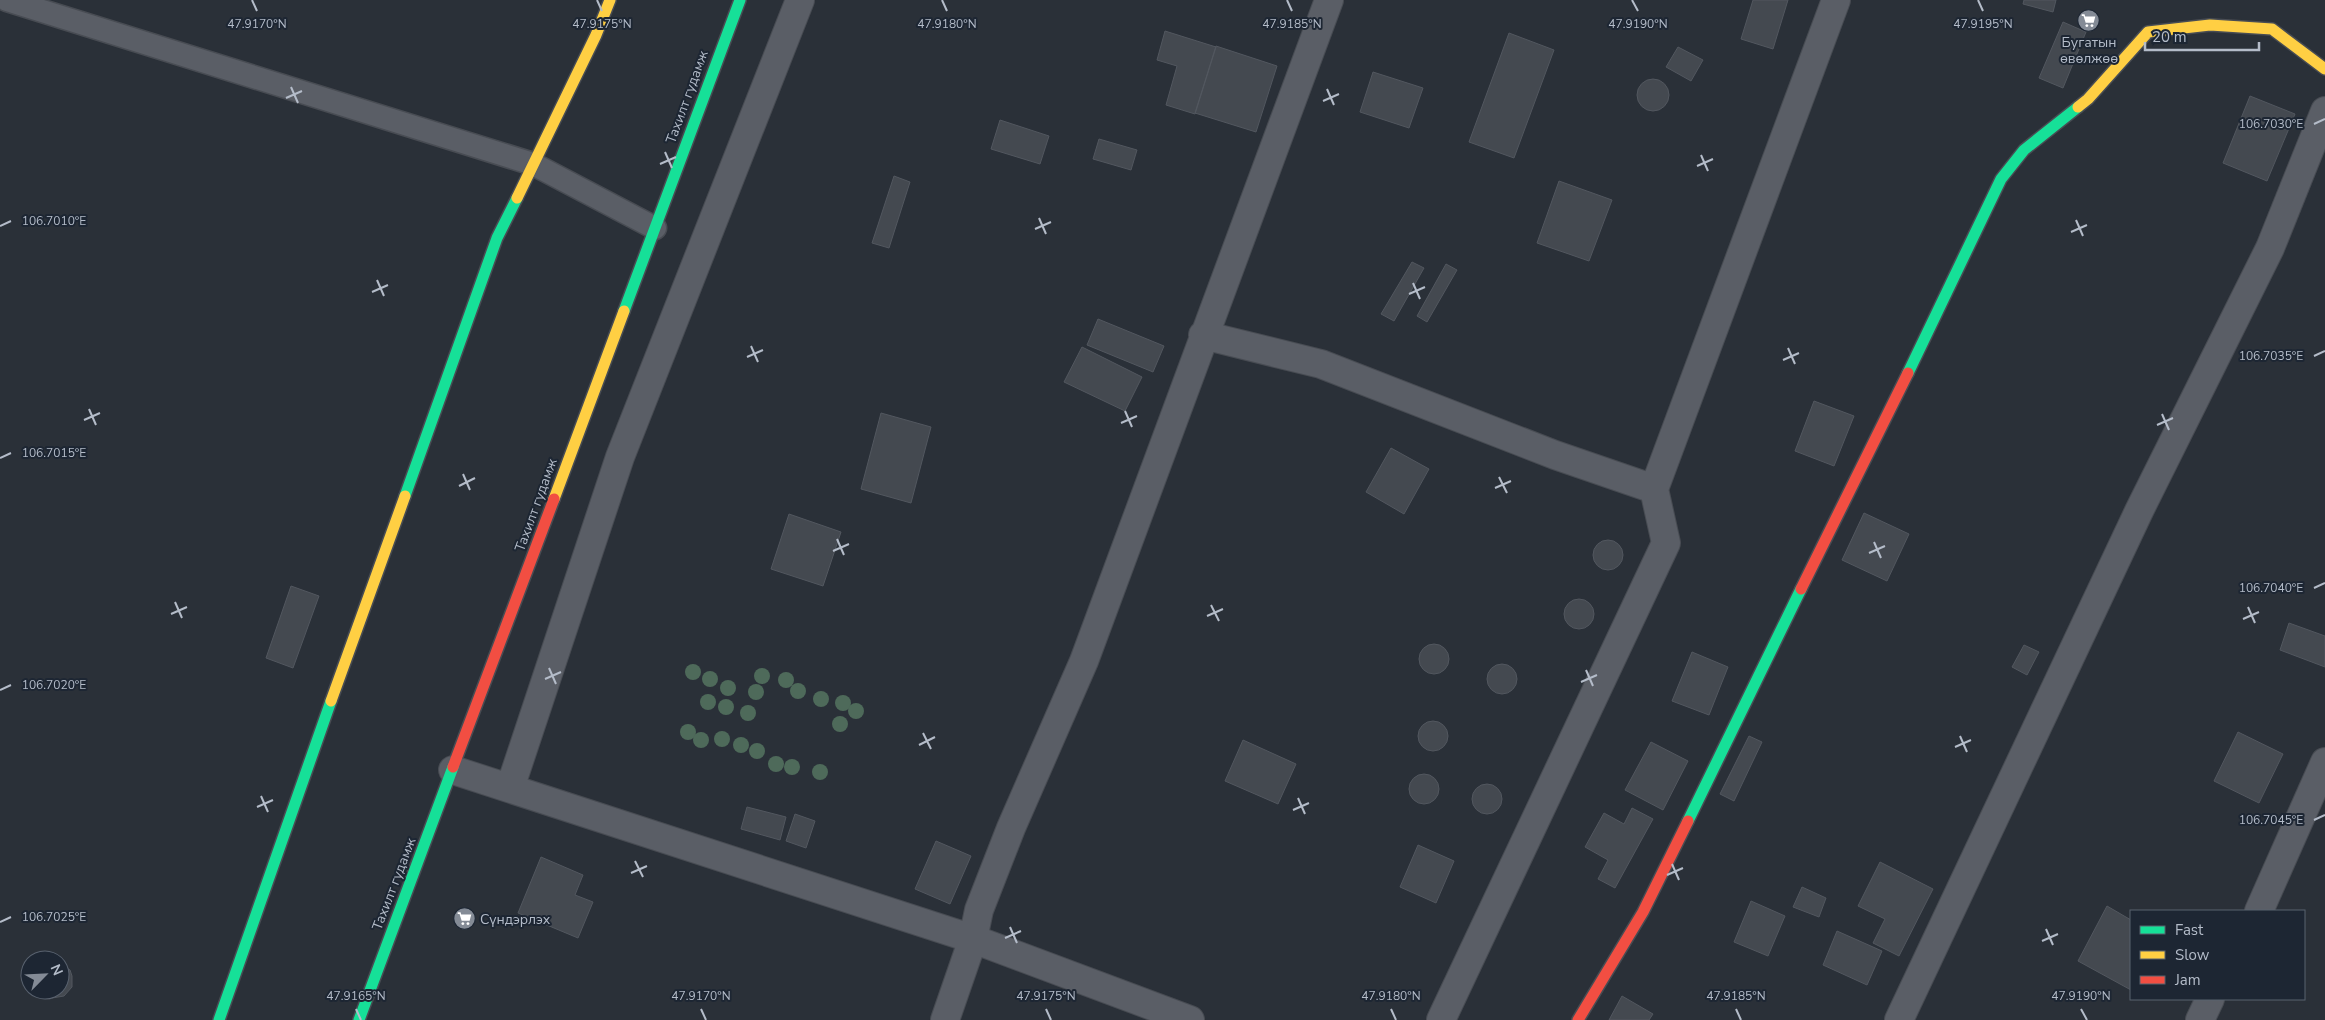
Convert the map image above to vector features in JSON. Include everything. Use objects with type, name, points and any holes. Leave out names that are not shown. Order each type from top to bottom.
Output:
[{"type":"street","points":[[219,1020],[270,872],[497,238],[596,35],[610,0]]},
{"type":"street","name":"Тахилт гудамж","points":[[359,1020],[740,0]]},
{"type":"street","points":[[510,788],[620,457],[800,0]]},
{"type":"street","points":[[945,1020],[973,939],[979,910],[1010,828],[1084,661],[1203,335],[1329,0]]},
{"type":"street","points":[[1441,1020],[1666,543],[1654,489],[1836,0]]},
{"type":"street","points":[[1578,1020],[1643,912],[1742,713],[1837,513],[1918,353],[2001,179],[2018,157],[2024,150],[2088,99],[2148,32],[2210,24],[2272,29],[2325,68]]},
{"type":"street","points":[[1899,1020],[2139,511],[2270,248],[2325,111]]},
{"type":"street","points":[[1203,335],[1321,364],[1555,455],[1654,489]]},
{"type":"street","points":[[2259,910],[2325,762]]},
{"type":"street","points":[[453,770],[973,939],[1190,1020]]},
{"type":"street","points":[[2200,1020],[2210,1000]]},
{"type":"lane","points":[[7,0],[533,164],[655,228]]},
{"type":"building","points":[[1753,0],[1788,0],[1773,49],[1741,39]]},
{"type":"building","points":[[2024,0],[2056,0],[2053,12],[2023,4]]},
{"type":"building","points":[[2063,22],[2086,32],[2063,88],[2039,78]]},
{"type":"building","points":[[1165,31],[1216,47],[1195,114],[1166,105],[1177,66],[1157,60]]},
{"type":"building","points":[[1509,33],[1554,50],[1514,158],[1469,142]]},
{"type":"building","points":[[1216,46],[1277,66],[1256,132],[1195,113]]},
{"type":"building","points":[[1678,47],[1703,60],[1691,81],[1666,67]]},
{"type":"building","points":[[1373,72],[1423,88],[1409,128],[1360,112]]},
{"type":"building","points":[[1653,79],[1664,84],[1669,95],[1664,106],[1653,111],[1642,106],[1637,95],[1642,84]]},
{"type":"building","points":[[2250,96],[2295,114],[2267,181],[2223,163]]},
{"type":"building","points":[[1000,120],[1049,136],[1040,164],[991,149]]},
{"type":"building","points":[[1099,139],[1137,150],[1131,170],[1093,159]]},
{"type":"building","points":[[894,176],[910,182],[889,248],[872,243]]},
{"type":"building","points":[[1559,181],[1612,200],[1589,261],[1537,243]]},
{"type":"building","points":[[1412,262],[1424,268],[1394,321],[1381,314]]},
{"type":"building","points":[[1446,264],[1457,270],[1427,322],[1417,316]]},
{"type":"building","points":[[1098,319],[1164,346],[1153,372],[1087,345]]},
{"type":"building","points":[[1082,347],[1142,377],[1125,411],[1064,382]]},
{"type":"building","points":[[1814,401],[1854,416],[1834,466],[1795,451]]},
{"type":"building","points":[[881,413],[931,427],[911,503],[861,489]]},
{"type":"building","points":[[1391,448],[1429,469],[1404,514],[1366,492]]},
{"type":"building","points":[[1864,513],[1909,534],[1887,581],[1842,560]]},
{"type":"building","points":[[789,514],[841,532],[823,586],[771,569]]},
{"type":"building","points":[[1608,540],[1619,544],[1623,555],[1619,566],[1608,570],[1597,566],[1593,555],[1597,544]]},
{"type":"building","points":[[291,586],[319,596],[293,668],[266,658]]},
{"type":"building","points":[[1579,599],[1590,603],[1594,614],[1590,625],[1579,629],[1568,625],[1564,614],[1568,603]]},
{"type":"building","points":[[2289,623],[2325,636],[2325,667],[2280,650]]},
{"type":"building","points":[[1434,644],[1445,648],[1449,659],[1445,670],[1434,674],[1423,670],[1419,659],[1423,648]]},
{"type":"building","points":[[2024,645],[2039,652],[2027,675],[2012,667]]},
{"type":"building","points":[[1692,652],[1728,667],[1709,715],[1672,701]]},
{"type":"building","points":[[1502,664],[1513,668],[1517,679],[1513,690],[1502,694],[1491,690],[1487,679],[1491,668]]},
{"type":"building","points":[[1433,721],[1444,725],[1448,736],[1444,747],[1433,751],[1422,747],[1418,736],[1422,725]]},
{"type":"building","points":[[2238,732],[2283,754],[2259,803],[2214,781]]},
{"type":"building","points":[[1749,736],[1762,742],[1734,801],[1720,794]]},
{"type":"building","points":[[1243,740],[1296,764],[1278,804],[1225,781]]},
{"type":"building","points":[[1651,742],[1688,761],[1663,810],[1625,790]]},
{"type":"building","points":[[1424,774],[1435,778],[1439,789],[1435,800],[1424,804],[1413,800],[1409,789],[1413,778]]},
{"type":"building","points":[[1487,784],[1498,788],[1502,799],[1498,810],[1487,814],[1476,810],[1472,799],[1476,788]]},
{"type":"building","points":[[747,807],[786,817],[780,840],[741,829]]},
{"type":"building","points":[[1632,808],[1653,819],[1615,888],[1598,879],[1608,860],[1585,847],[1604,813],[1624,824]]},
{"type":"building","points":[[795,814],[815,821],[806,848],[786,841]]},
{"type":"building","points":[[936,841],[971,856],[950,904],[915,889]]},
{"type":"building","points":[[1418,845],[1454,861],[1436,903],[1400,887]]},
{"type":"building","points":[[541,857],[583,875],[575,895],[593,902],[578,938],[518,913]]},
{"type":"building","points":[[1880,862],[1933,889],[1899,956],[1873,943],[1885,919],[1858,906]]},
{"type":"building","points":[[1802,887],[1826,898],[1819,917],[1793,907]]},
{"type":"building","points":[[1751,901],[1785,916],[1768,956],[1734,942]]},
{"type":"building","points":[[2107,906],[2130,919],[2130,989],[2078,961]]},
{"type":"building","points":[[1837,931],[1882,951],[1867,985],[1823,965]]},
{"type":"building","points":[[70,970],[72,976],[72,987],[70,989]]},
{"type":"building","points":[[1622,996],[1653,1014],[1649,1020],[1609,1020]]},
{"type":"traffic: fast","points":[[624,311],[740,0]]},
{"type":"traffic: fast","points":[[1908,373],[2001,179],[2024,150],[2078,107]]},
{"type":"traffic: fast","points":[[405,496],[497,238],[517,198]]},
{"type":"traffic: fast","points":[[1688,821],[1801,589]]},
{"type":"traffic: fast","points":[[219,1020],[331,701]]},
{"type":"traffic: fast","points":[[359,1020],[453,767]]},
{"type":"traffic: slow","points":[[517,198],[596,35],[610,0]]},
{"type":"traffic: slow","points":[[2078,107],[2088,99],[2148,32],[2210,25],[2272,29],[2325,69]]},
{"type":"traffic: slow","points":[[554,499],[624,311]]},
{"type":"traffic: slow","points":[[331,701],[405,496]]},
{"type":"traffic: jam","points":[[1801,589],[1908,373]]},
{"type":"traffic: jam","points":[[453,767],[554,499]]},
{"type":"traffic: jam","points":[[1578,1020],[1643,912],[1688,821]]},
{"type":"place","name":"Бугатын өвөлжөө","points":[[2089,20]]},
{"type":"place","name":"Сүндэрлэх","points":[[464,919]]}]
